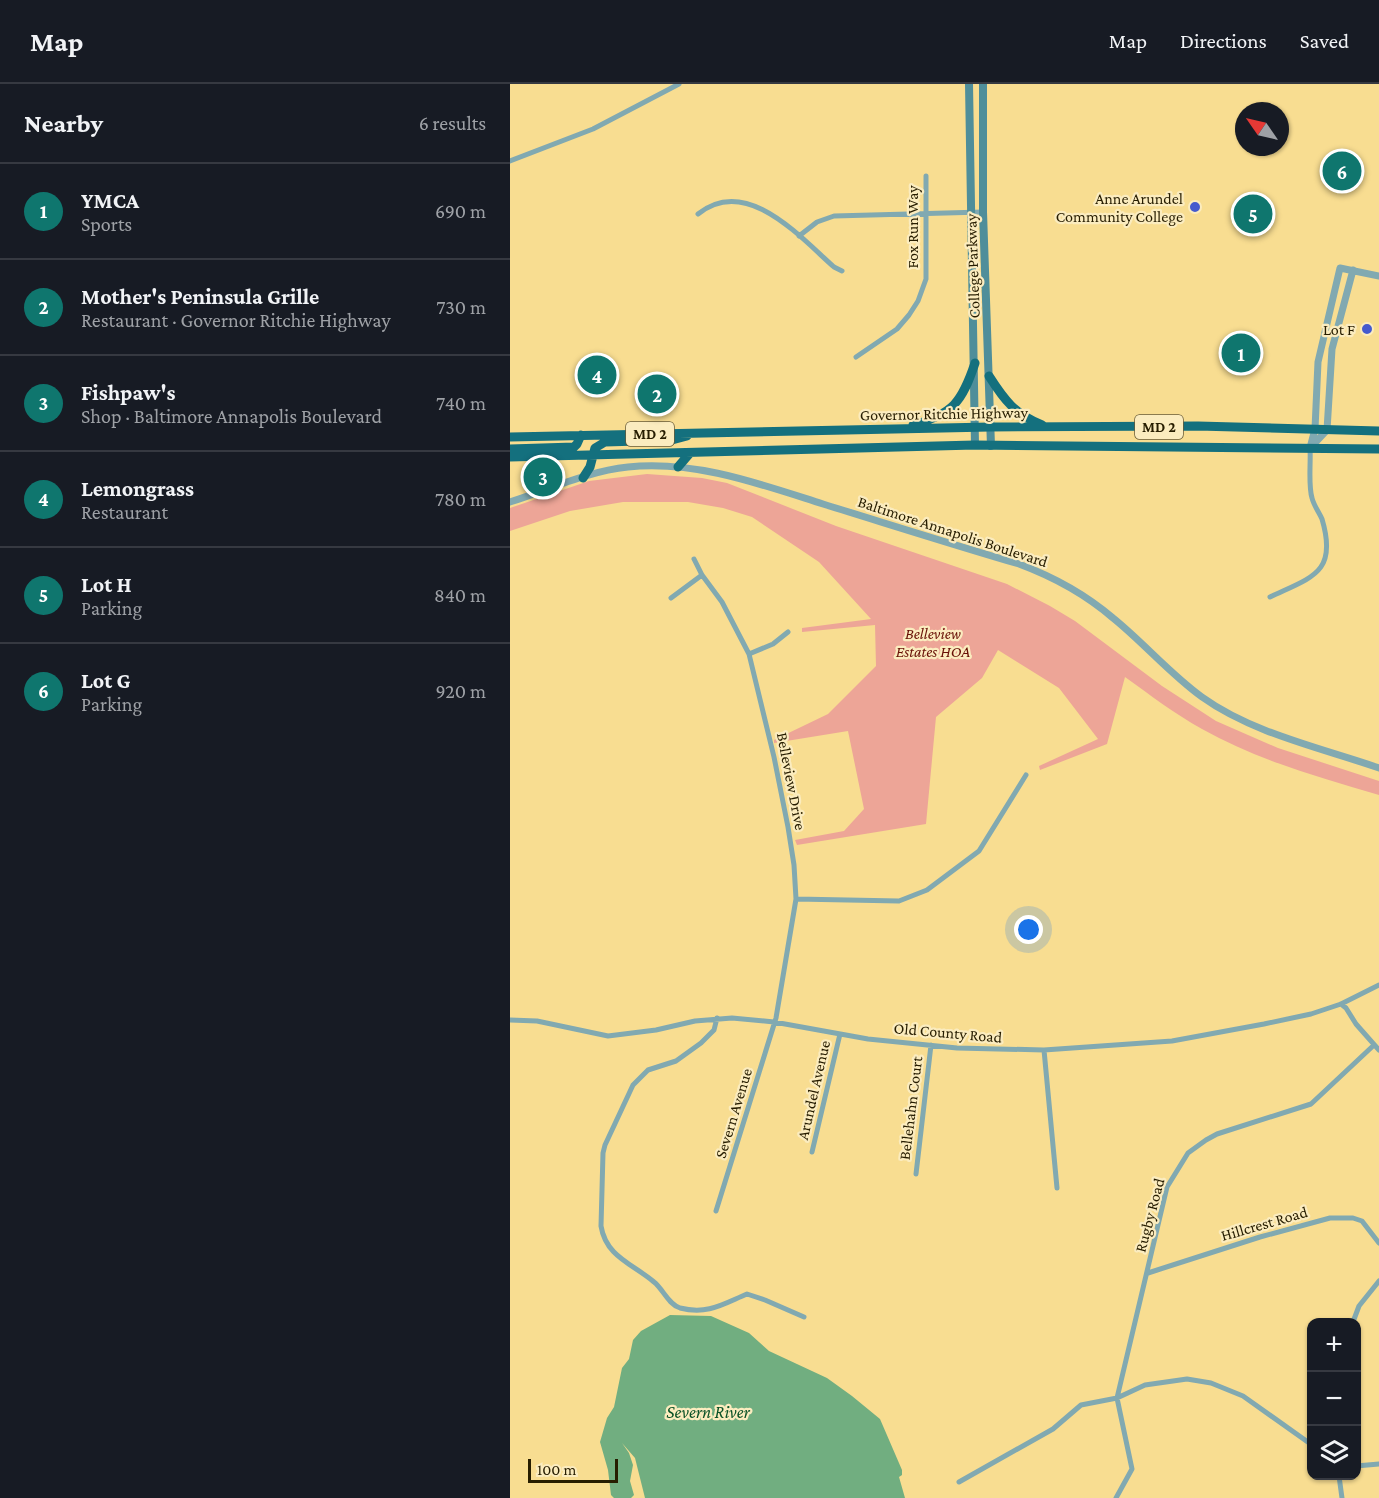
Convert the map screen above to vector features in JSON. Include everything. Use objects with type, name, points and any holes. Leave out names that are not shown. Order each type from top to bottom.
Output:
[{"type":"highway","points":[[897,429],[928,420],[948,410],[963,394],[975,363]]},
{"type":"highway","points":[[989,376],[1008,404],[1019,413],[1047,427]]},
{"type":"highway","name":"Governor Ritchie Highway","points":[[510,437],[975,427],[1198,426],[1379,431]]},
{"type":"highway","points":[[583,477],[590,467],[592,455],[599,444],[672,440],[701,433]]},
{"type":"highway","points":[[510,449],[574,447],[581,435]]},
{"type":"highway","name":"Governor Ritchie Highway","points":[[510,457],[975,445],[1379,449]]},
{"type":"highway","points":[[678,467],[690,453]]},
{"type":"main road","name":"College Parkway","points":[[969,84],[975,445]]},
{"type":"main road","name":"College Parkway","points":[[983,84],[983,212],[991,446]]},
{"type":"street","points":[[510,161],[593,129],[679,84]]},
{"type":"street","name":"Fox Run Way","points":[[856,357],[897,329],[918,301],[926,279],[926,176]]},
{"type":"street","points":[[698,214],[710,204],[730,201],[749,204],[770,212],[834,267],[842,271]]},
{"type":"street","points":[[799,236],[817,222],[834,216],[983,212]]},
{"type":"street","points":[[1270,597],[1308,579],[1319,571],[1326,558],[1328,548],[1321,517],[1311,498],[1310,448],[1315,429],[1318,362],[1340,268],[1379,276]]},
{"type":"street","points":[[1310,448],[1327,430],[1332,349],[1353,270]]},
{"type":"street","name":"Baltimore Annapolis Boulevard","points":[[510,502],[583,477],[627,467],[678,467],[736,477],[1019,564],[1044,574],[1066,584],[1101,608],[1188,686],[1233,716],[1274,733],[1379,768]]},
{"type":"street","name":"Belleview Drive","points":[[694,559],[722,602],[749,654],[772,747],[788,827],[796,899],[774,1022]]},
{"type":"street","points":[[671,598],[702,574]]},
{"type":"street","points":[[749,654],[773,644],[788,632]]},
{"type":"street","points":[[796,899],[899,901],[927,890],[979,851],[1026,775]]},
{"type":"street","name":"Old County Road","points":[[510,1020],[537,1021],[608,1036],[717,1018],[732,1018],[931,1045],[990,1050],[1044,1050],[1144,1044],[1204,1036],[1311,1014],[1341,1004],[1379,985]]},
{"type":"street","points":[[1341,1004],[1379,1050]]},
{"type":"street","points":[[717,1018],[714,1030],[693,1049],[676,1061],[648,1070],[640,1077],[618,1114],[603,1153],[602,1237],[623,1262],[660,1287],[670,1301],[680,1307],[705,1310],[724,1306],[747,1294],[804,1317]]},
{"type":"street","name":"Severn Avenue","points":[[716,1211],[774,1022]]},
{"type":"street","name":"Arundel Avenue","points":[[812,1152],[840,1034]]},
{"type":"street","name":"Bellehahn Court","points":[[916,1174],[931,1045]]},
{"type":"street","name":"Rugby Road","points":[[1116,1498],[1132,1469],[1117,1398],[1167,1186],[1188,1153],[1217,1134],[1311,1104],[1374,1045]]},
{"type":"street","points":[[1044,1050],[1057,1188]]},
{"type":"street","name":"Hillcrest Road","points":[[1148,1273],[1260,1237],[1330,1218],[1353,1218],[1362,1221],[1379,1243]]},
{"type":"street","points":[[1355,1318],[1359,1306],[1379,1281]]},
{"type":"street","points":[[959,1482],[1053,1429],[1081,1406],[1117,1398],[1145,1385],[1187,1379],[1227,1388],[1253,1402],[1307,1442]]},
{"type":"street","points":[[1361,1466],[1379,1464]]},
{"type":"street","points":[[1340,1480],[1342,1498]]},
{"type":"green space","name":"Belleview Estates HOA","points":[[647,474],[702,478],[727,483],[836,526],[1007,584],[1075,621],[1162,686],[1216,721],[1278,748],[1379,781],[1379,795],[1288,767],[1244,750],[1182,717],[1125,677],[1107,744],[1040,770],[1039,766],[1098,739],[1059,688],[998,650],[982,678],[936,717],[926,824],[797,845],[795,840],[844,831],[864,809],[848,731],[774,743],[774,740],[828,714],[876,666],[875,625],[802,632],[802,628],[871,619],[819,562],[752,517],[723,508],[688,502],[623,502],[570,511],[510,531],[510,508],[589,481]]},
{"type":"water","name":"Severn River","points":[[670,1315],[711,1316],[749,1333],[769,1351],[827,1378],[852,1396],[880,1419],[902,1470],[902,1475],[899,1477],[905,1498],[645,1498],[635,1458],[622,1443],[633,1465],[630,1481],[634,1495],[631,1498],[614,1498],[611,1495],[608,1470],[600,1442],[607,1418],[614,1407],[622,1368],[629,1359],[633,1340],[641,1331]]},
{"type":"place","name":"Lot G","points":[[1342,171]]},
{"type":"place","name":"Anne Arundel Community College","points":[[1195,207]]},
{"type":"place","name":"Lot H","points":[[1253,214]]},
{"type":"place","name":"Lot F","points":[[1367,329]]},
{"type":"place","name":"YMCA","points":[[1241,353]]},
{"type":"place","name":"Lemongrass","points":[[597,375]]},
{"type":"place","name":"Mother's Peninsula Grille","points":[[657,394]]},
{"type":"place","name":"Fishpaw's","points":[[543,477]]}]
